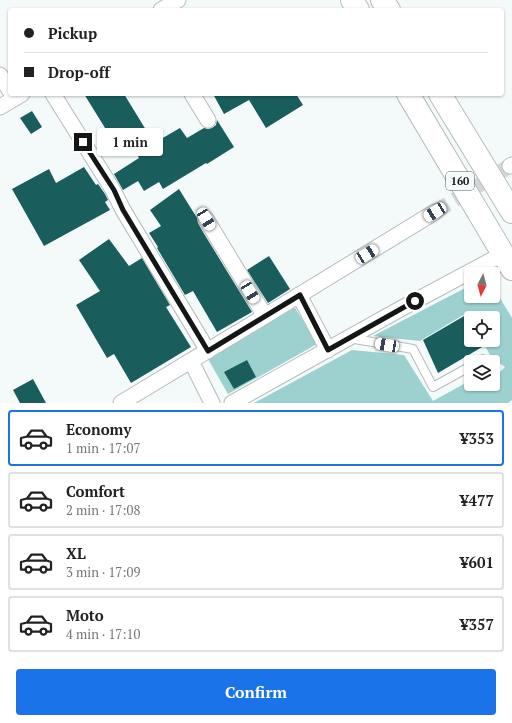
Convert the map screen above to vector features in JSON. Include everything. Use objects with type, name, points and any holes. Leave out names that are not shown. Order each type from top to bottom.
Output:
[{"type":"highway","name":"160","points":[[409,96],[508,262]]},
{"type":"highway","name":"160","points":[[441,96],[512,212]]},
{"type":"street","points":[[164,8],[178,0]]},
{"type":"street","points":[[0,75],[8,85]]},
{"type":"street","points":[[0,107],[13,96]]},
{"type":"street","points":[[54,96],[114,190],[123,210],[208,351]]},
{"type":"street","points":[[193,96],[208,120]]},
{"type":"street","points":[[121,403],[435,212]]},
{"type":"street","points":[[206,219],[265,316]]},
{"type":"street","points":[[232,403],[402,308],[508,262]]},
{"type":"street","points":[[300,295],[328,350]]},
{"type":"street","points":[[191,361],[207,401]]},
{"type":"lane","points":[[348,338],[413,349],[433,387],[464,370]]},
{"type":"shaded area","points":[[464,289],[464,303],[500,303],[500,298],[512,318],[512,400],[508,403],[254,403],[352,350],[404,355],[433,401],[464,384],[464,391],[500,391],[500,372],[505,367],[500,363],[500,355],[490,355],[486,347],[500,347],[500,311],[464,311],[464,314],[420,341],[373,336]]},
{"type":"shaded area","points":[[294,306],[317,344],[228,394],[208,359]]},
{"type":"building","points":[[85,96],[125,96],[154,143],[180,128],[187,138],[204,128],[212,128],[216,125],[217,120],[234,147],[163,189],[159,182],[144,191],[138,181],[123,190],[114,174],[139,158],[122,129],[110,136]]},
{"type":"building","points":[[214,96],[297,96],[303,105],[266,128],[249,100],[224,114]]},
{"type":"building","points":[[32,111],[42,127],[31,134],[20,118]]},
{"type":"building","points":[[84,167],[96,185],[98,184],[105,194],[108,200],[105,202],[110,210],[44,246],[12,189],[49,169],[56,183]]},
{"type":"building","points":[[179,189],[197,218],[203,232],[252,312],[217,332],[193,291],[185,295],[149,233],[161,226],[150,210]]},
{"type":"building","points":[[109,239],[129,266],[142,258],[170,305],[166,307],[191,347],[131,383],[114,354],[107,358],[76,305],[100,291],[79,260]]},
{"type":"building","points":[[269,256],[290,289],[268,303],[247,270]]},
{"type":"building","points":[[464,316],[464,347],[482,347],[469,355],[464,355],[464,358],[438,373],[423,340]]},
{"type":"building","points":[[247,360],[256,377],[234,389],[224,372]]},
{"type":"building","points":[[33,379],[46,403],[20,403],[13,390]]},
{"type":"tunnel","points":[[435,212],[510,166]]},
{"type":"route","points":[[83,142],[114,190],[123,210],[208,351],[300,295],[328,350],[415,301]]}]
